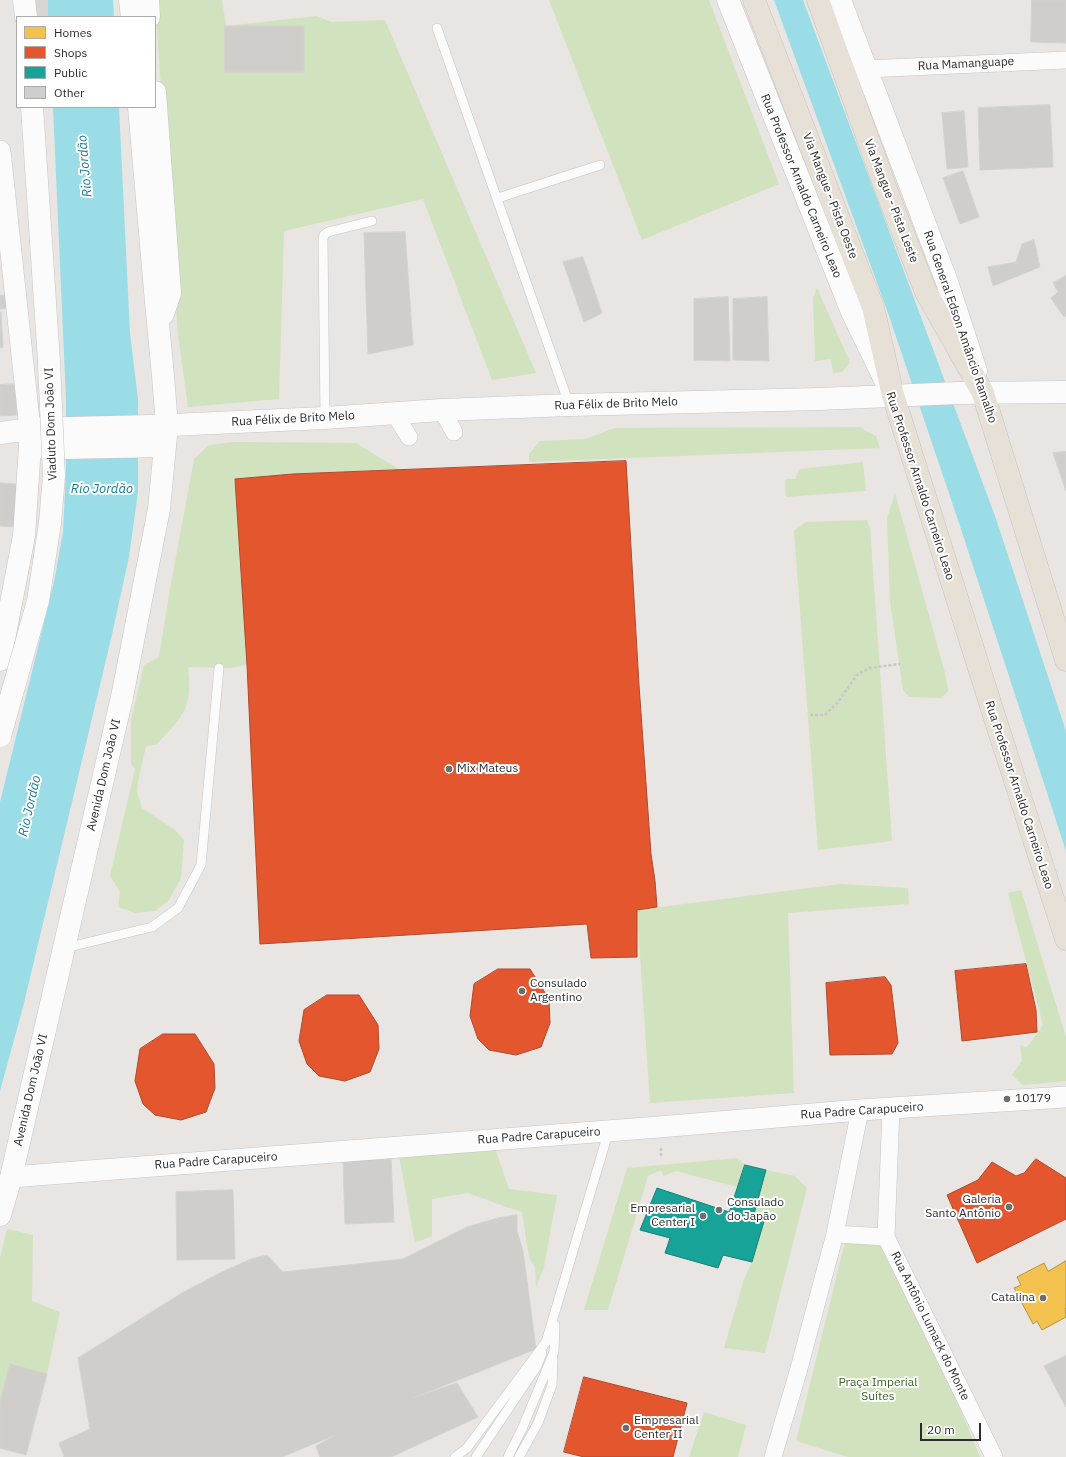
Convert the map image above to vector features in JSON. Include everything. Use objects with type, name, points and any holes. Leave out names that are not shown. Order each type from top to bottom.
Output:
[{"type":"main road","points":[[24,0],[26,16]]},
{"type":"main road","points":[[130,0],[132,16]]},
{"type":"main road","points":[[148,0],[149,16]]},
{"type":"main road","name":"Rua Professor Arnaldo Carneiro Leao","points":[[728,0],[852,312],[898,395],[991,706],[1066,939]]},
{"type":"main road","name":"Via Mangue - Pista Oeste","points":[[754,0],[873,307],[898,395]]},
{"type":"main road","name":"Via Mangue - Pista Leste","points":[[818,0],[887,192],[926,292],[983,393]]},
{"type":"main road","name":"Rua General Edson Amâncio Ramalho","points":[[840,0],[948,282],[1066,660]]},
{"type":"main road","points":[[156,105],[170,293],[158,328]]},
{"type":"main road","name":"Viaduto Dom João VI","points":[[0,736],[38,601],[50,523],[54,476],[49,362],[32,108]]},
{"type":"main road","points":[[139,108],[158,328]]},
{"type":"main road","name":"Avenida Dom João VI","points":[[0,1215],[11,1177],[122,697],[159,509],[165,446],[158,425],[163,376],[158,328]]},
{"type":"main road","name":"Rua Félix de Brito Melo","points":[[62,438],[158,425],[324,418],[442,410],[570,405],[820,399],[958,393],[1066,392]]},
{"type":"main road","points":[[0,433],[30,437],[62,438],[142,446],[165,446]]},
{"type":"main road","points":[[0,660],[24,536],[30,437]]},
{"type":"street","name":"Rua Mamanguape","points":[[866,69],[1066,60]]},
{"type":"street","points":[[0,163],[30,437]]},
{"type":"street","points":[[442,410],[454,432]]},
{"type":"street","points":[[394,413],[409,437]]},
{"type":"street","name":"Rua Padre Carapuceiro","points":[[11,1177],[860,1110],[1066,1097]]},
{"type":"street","name":"Rua Antônio Lumack do Monte","points":[[891,1109],[886,1238],[994,1457]]},
{"type":"street","points":[[773,1457],[798,1372],[835,1234],[860,1110]]},
{"type":"street","name":"Rua Antônio Lumack do Monte","points":[[835,1234],[886,1238]]},
{"type":"lane","points":[[437,28],[570,405]]},
{"type":"lane","points":[[498,198],[600,165]]},
{"type":"lane","points":[[324,418],[323,239],[324,235],[328,232],[372,221]]},
{"type":"lane","points":[[63,949],[152,928],[178,908],[201,866],[219,668]]},
{"type":"lane","points":[[476,1457],[538,1366],[609,1130]]},
{"type":"lane","points":[[519,1457],[538,1423],[552,1386],[556,1308]]},
{"type":"lane","points":[[455,1457],[467,1448],[546,1342]]},
{"type":"lane","points":[[508,1457],[522,1429],[554,1352]]},
{"type":"path","points":[[810,715],[825,715],[838,702],[857,676],[869,668],[900,664]]},
{"type":"green space","points":[[155,0],[222,0],[226,26],[317,16],[331,22],[385,20],[536,373],[492,380],[423,199],[284,231],[279,399],[188,407],[178,335]]},
{"type":"green space","points":[[549,0],[709,0],[779,184],[642,240]]},
{"type":"green space","points":[[817,288],[850,362],[842,372],[833,373],[831,359],[815,361],[813,298]]},
{"type":"green space","points":[[859,427],[876,436],[880,448],[529,462],[529,454],[540,441],[585,439],[615,428]]},
{"type":"green space","points":[[234,442],[356,443],[400,470],[293,474],[248,478],[247,665],[230,668],[188,667],[189,693],[184,711],[179,719],[156,745],[146,746],[137,792],[142,808],[175,830],[184,840],[181,878],[169,900],[155,911],[135,913],[118,907],[120,892],[110,876],[135,769],[131,763],[131,720],[144,665],[159,657],[194,459],[209,445]]},
{"type":"green space","points":[[863,462],[866,491],[786,497],[785,479],[795,479],[800,469]]},
{"type":"green space","points":[[895,493],[945,673],[948,691],[941,698],[909,697],[903,690],[890,602],[887,518]]},
{"type":"green space","points":[[867,520],[870,528],[892,841],[818,850],[794,531],[806,522]]},
{"type":"green space","points":[[841,884],[908,888],[909,904],[788,913],[794,1093],[650,1103],[637,910]]},
{"type":"green space","points":[[1021,890],[1066,1037],[1066,1081],[1023,1085],[1012,1075],[1022,1061],[1020,1045],[1027,1047],[1043,1025],[1008,893]]},
{"type":"green space","points":[[495,1148],[509,1189],[557,1195],[544,1267],[536,1287],[535,1267],[529,1258],[522,1212],[468,1193],[432,1199],[432,1236],[415,1243],[399,1156]]},
{"type":"green space","points":[[738,1158],[745,1165],[737,1187],[676,1171],[664,1176],[661,1170],[648,1176],[608,1310],[584,1310],[627,1168]]},
{"type":"green space","points":[[766,1170],[795,1176],[807,1188],[765,1353],[724,1348],[744,1279],[752,1262],[765,1218],[754,1214]]},
{"type":"green space","points":[[7,1229],[33,1235],[32,1301],[60,1312],[47,1374],[10,1365],[0,1403],[0,1258]]},
{"type":"green space","name":"Praça Imperial Suítes","points":[[845,1242],[882,1246],[943,1367],[980,1457],[848,1457],[796,1441]]},
{"type":"green space","points":[[704,1412],[746,1425],[738,1457],[689,1457]]},
{"type":"shaded area","points":[[33,0],[48,0],[48,16],[35,16]]},
{"type":"water","points":[[48,0],[113,0],[114,16],[48,16]]},
{"type":"water","points":[[774,0],[803,0],[995,516],[1066,731],[1066,851],[959,523],[888,313]]},
{"type":"water","name":"Rio Jordão","points":[[53,108],[119,108],[130,333],[138,399],[138,492],[129,557],[111,639],[23,1007],[0,1091],[0,802],[54,582],[63,532],[66,470],[66,400]]},
{"type":"building: Homes","name":"Catalina","points":[[1066,1261],[1066,1317],[1042,1330],[1037,1321],[1033,1324],[1014,1288],[1021,1285],[1017,1277],[1044,1263],[1048,1271]]},
{"type":"building: Shops","name":"Mix Mateus","points":[[626,461],[639,685],[651,854],[657,907],[637,910],[637,957],[591,958],[587,924],[260,944],[247,665],[235,479],[293,474]]},
{"type":"building: Shops","points":[[1026,964],[1036,1010],[1037,1032],[962,1041],[955,971]]},
{"type":"building: Shops","points":[[498,969],[530,969],[549,999],[550,1023],[541,1047],[516,1055],[489,1050],[478,1039],[470,1016],[474,984]]},
{"type":"building: Shops","points":[[885,977],[891,985],[898,1043],[892,1054],[830,1055],[826,983]]},
{"type":"building: Shops","points":[[327,995],[359,995],[378,1025],[379,1049],[370,1072],[345,1081],[319,1076],[307,1064],[299,1041],[304,1010]]},
{"type":"building: Shops","points":[[163,1034],[195,1034],[214,1064],[215,1088],[206,1112],[181,1120],[155,1115],[143,1104],[135,1081],[140,1049]]},
{"type":"building: Shops","name":"Galeria Santo Antônio","points":[[1036,1159],[1066,1178],[1066,1219],[977,1263],[947,1195],[978,1180],[992,1162],[1016,1176],[1024,1173]]},
{"type":"building: Shops","name":"Empresarial Center II","points":[[584,1377],[687,1403],[673,1457],[584,1457],[564,1452]]},
{"type":"building: Public","name":"Empresarial Center I","points":[[745,1165],[766,1170],[754,1214],[765,1218],[752,1262],[723,1255],[718,1268],[665,1253],[670,1238],[640,1230],[657,1188],[729,1212]]},
{"type":"building: Other","points":[[1032,0],[1066,0],[1066,43],[1031,42]]},
{"type":"building: Other","points":[[225,26],[304,26],[304,72],[225,72]]},
{"type":"building: Other","points":[[1050,105],[1053,167],[980,170],[978,108]]},
{"type":"building: Other","points":[[964,111],[968,167],[947,169],[942,113]]},
{"type":"building: Other","points":[[963,171],[979,217],[960,224],[943,178]]},
{"type":"building: Other","points":[[405,232],[413,345],[368,354],[364,233]]},
{"type":"building: Other","points":[[1034,240],[1040,267],[993,286],[988,267],[1016,262],[1022,244]]},
{"type":"building: Other","points":[[583,257],[602,313],[584,322],[563,262]]},
{"type":"building: Other","points":[[1066,276],[1066,316],[1064,317],[1051,298],[1058,292],[1053,283]]},
{"type":"building: Other","points":[[6,295],[7,308],[0,309],[0,296]]},
{"type":"building: Other","points":[[728,297],[730,361],[694,360],[694,299]]},
{"type":"building: Other","points":[[767,297],[769,361],[733,360],[733,299]]},
{"type":"building: Other","points":[[0,312],[3,347],[0,348]]},
{"type":"building: Other","points":[[15,384],[17,415],[0,416],[0,385]]},
{"type":"building: Other","points":[[1066,452],[1066,491],[1053,453]]},
{"type":"building: Other","points":[[0,483],[17,484],[15,527],[0,526]]},
{"type":"building: Other","points":[[391,1159],[394,1222],[345,1224],[343,1161]]},
{"type":"building: Other","points":[[233,1190],[235,1259],[177,1260],[176,1192]]},
{"type":"building: Other","points":[[517,1215],[517,1231],[523,1251],[536,1349],[413,1398],[457,1383],[478,1417],[391,1457],[320,1457],[316,1446],[335,1435],[282,1457],[63,1457],[64,1456],[59,1443],[90,1429],[78,1358],[182,1293],[251,1259],[267,1255],[283,1272],[403,1259],[467,1227],[498,1218]]},
{"type":"building: Other","points":[[1066,1356],[1066,1407],[1044,1366]]},
{"type":"building: Other","points":[[10,1364],[47,1374],[26,1455],[0,1448],[0,1403]]},
{"type":"place","name":"Mix Mateus","points":[[449,769]]},
{"type":"place","name":"Consulado Argentino","points":[[522,991]]},
{"type":"place","name":"10179","points":[[1007,1099]]},
{"type":"place","name":"Galeria Santo Antônio","points":[[1009,1207]]},
{"type":"place","name":"Consulado do Japão","points":[[719,1210]]},
{"type":"place","name":"Empresarial Center I","points":[[703,1216]]},
{"type":"place","name":"Catalina","points":[[1043,1298]]},
{"type":"place","name":"Empresarial Center II","points":[[626,1428]]}]
